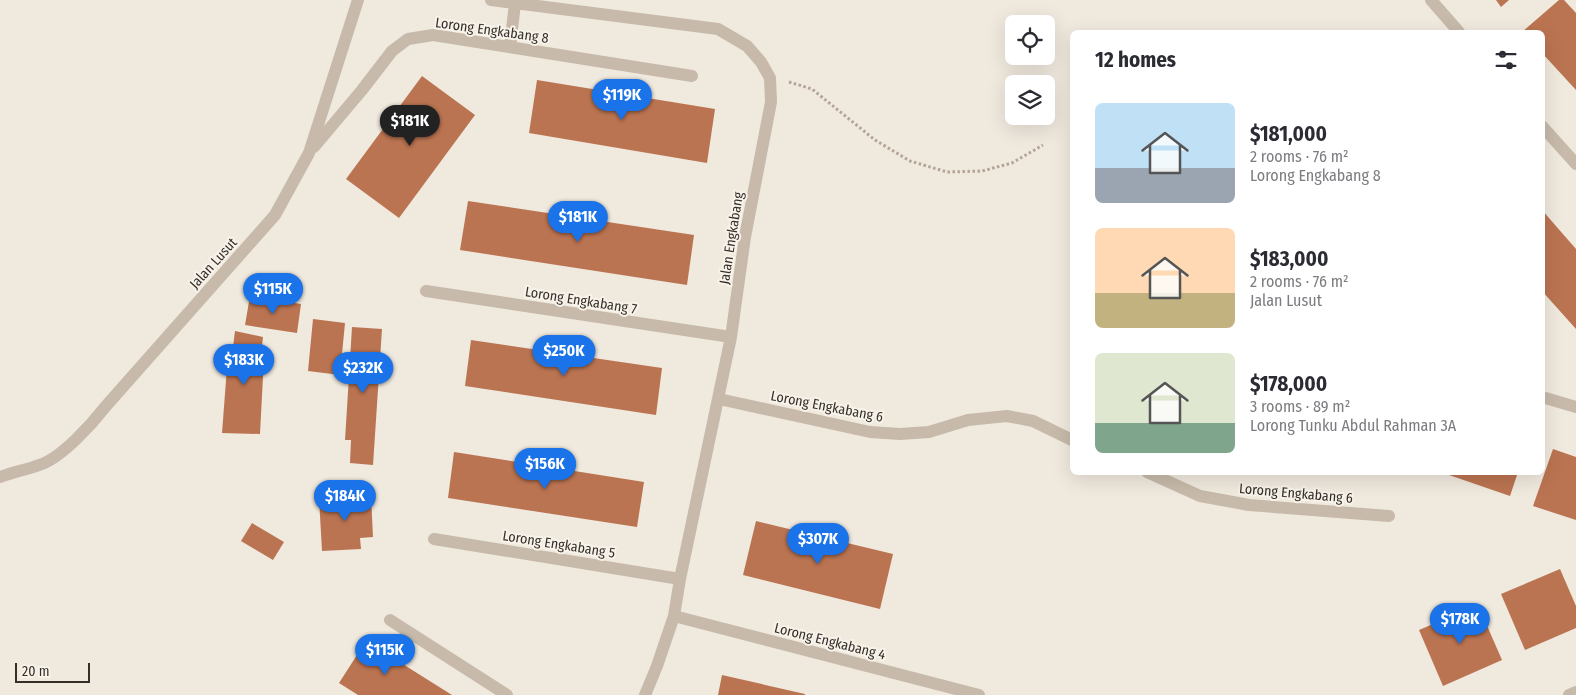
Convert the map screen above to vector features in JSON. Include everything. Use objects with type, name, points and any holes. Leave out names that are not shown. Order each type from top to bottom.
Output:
[{"type":"street","name":"Jalan Lusut","points":[[0,476],[44,464],[90,427],[106,406],[275,215],[309,153],[358,0]]},
{"type":"street","name":"Jalan Engkabang","points":[[491,0],[718,29],[747,46],[762,62],[770,78],[771,102],[719,399],[680,579],[674,616],[645,695]]},
{"type":"street","points":[[1430,0],[1458,30]]},
{"type":"street","points":[[510,47],[515,3]]},
{"type":"street","name":"Lorong Engkabang 8","points":[[309,153],[392,51],[408,39],[432,35],[692,76]]},
{"type":"street","points":[[1545,129],[1576,164]]},
{"type":"street","name":"Lorong Engkabang 7","points":[[426,291],[731,337]]},
{"type":"street","points":[[1545,398],[1576,407]]},
{"type":"street","name":"Lorong Engkabang 6","points":[[719,399],[870,432],[900,434],[929,432],[968,420],[1007,416],[1033,421],[1070,439]]},
{"type":"street","name":"Lorong Engkabang 6","points":[[1154,475],[1200,496],[1249,505],[1388,516]]},
{"type":"street","name":"Lorong Engkabang 5","points":[[434,539],[680,579]]},
{"type":"street","name":"Lorong Engkabang 4","points":[[674,616],[979,695]]},
{"type":"street","points":[[390,620],[507,695]]},
{"type":"street","points":[[1569,695],[1576,692]]},
{"type":"path","points":[[770,78],[812,89],[875,140],[910,161],[947,172],[982,171],[1012,163],[1043,145]]},
{"type":"building","points":[[1496,0],[1509,0],[1501,7]]},
{"type":"building","points":[[1559,0],[1564,0],[1576,13],[1576,90],[1545,56],[1545,30],[1524,30]]},
{"type":"building","points":[[422,76],[475,115],[399,218],[346,179]]},
{"type":"building","points":[[537,80],[715,109],[707,163],[529,133]]},
{"type":"building","points":[[468,201],[694,235],[687,285],[460,250]]},
{"type":"building","points":[[1545,213],[1576,249],[1576,329],[1545,294]]},
{"type":"building","points":[[250,296],[301,304],[297,333],[245,325]]},
{"type":"building","points":[[313,319],[345,323],[340,375],[308,371]]},
{"type":"building","points":[[352,327],[382,329],[373,465],[350,463],[351,440],[345,440]]},
{"type":"building","points":[[235,331],[263,337],[261,356],[264,357],[260,434],[222,433],[228,354],[232,355]]},
{"type":"building","points":[[471,340],[662,368],[656,415],[465,386]]},
{"type":"building","points":[[1553,449],[1576,457],[1576,520],[1533,506]]},
{"type":"building","points":[[454,452],[644,482],[637,527],[448,498]]},
{"type":"building","points":[[1449,475],[1517,475],[1510,496]]},
{"type":"building","points":[[371,496],[373,537],[360,538],[361,549],[322,551],[319,498]]},
{"type":"building","points":[[756,521],[893,554],[880,609],[743,575]]},
{"type":"building","points":[[252,523],[284,542],[273,560],[241,541]]},
{"type":"building","points":[[1560,569],[1576,606],[1576,628],[1525,650],[1501,594]]},
{"type":"building","points":[[1478,605],[1502,660],[1443,686],[1419,630]]},
{"type":"building","points":[[366,641],[452,695],[358,695],[339,683]]},
{"type":"building","points":[[722,675],[805,694],[805,695],[718,695]]}]
